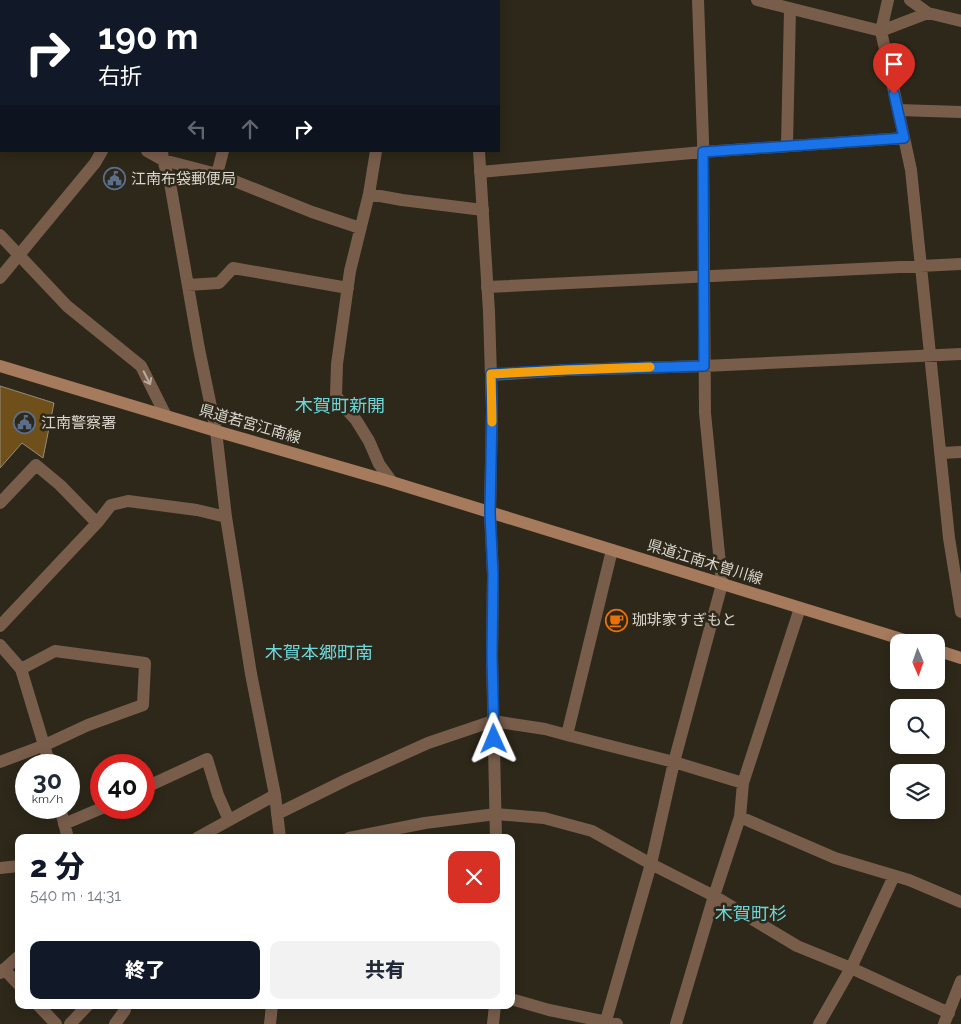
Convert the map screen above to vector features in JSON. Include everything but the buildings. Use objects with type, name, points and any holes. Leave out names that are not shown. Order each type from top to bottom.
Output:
[{"type":"main road","name":"県道若宮江南線","points":[[0,366],[216,432],[392,482],[490,513]]},
{"type":"main road","name":"県道江南木曽川線","points":[[490,513],[890,636]]},
{"type":"main road","points":[[945,653],[961,658]]},
{"type":"street","points":[[515,1000],[549,1010],[609,1023],[651,864],[674,762],[722,584],[705,413],[703,152],[698,0]]},
{"type":"street","points":[[757,0],[880,31],[928,13]]},
{"type":"street","points":[[888,0],[880,31],[911,170],[941,453],[955,538],[961,612]]},
{"type":"street","points":[[910,0],[928,13],[961,21]]},
{"type":"street","points":[[787,146],[790,9]]},
{"type":"street","points":[[898,110],[961,112]]},
{"type":"street","points":[[480,172],[703,152],[904,138]]},
{"type":"street","points":[[0,278],[95,163],[101,152]]},
{"type":"street","points":[[217,174],[223,152]]},
{"type":"street","points":[[376,152],[369,194],[350,270],[337,364],[336,396],[356,420],[378,464],[392,482]]},
{"type":"street","points":[[479,152],[492,409],[490,513],[493,575],[492,656],[496,834]]},
{"type":"street","points":[[162,156],[217,174],[268,195],[360,228]]},
{"type":"street","points":[[162,156],[170,183],[216,432],[226,517],[251,674],[275,795],[277,834]]},
{"type":"street","points":[[369,194],[411,202],[483,210]]},
{"type":"street","points":[[0,235],[20,254],[67,306],[140,366],[166,416]]},
{"type":"street","points":[[487,286],[961,264]]},
{"type":"street","points":[[188,285],[219,283],[232,268],[348,288]]},
{"type":"street","points":[[491,374],[961,354]]},
{"type":"street","points":[[941,453],[961,452]]},
{"type":"street","points":[[0,503],[36,465],[60,485],[97,523]]},
{"type":"street","points":[[0,626],[97,523],[111,505],[128,501],[197,510],[226,517]]},
{"type":"street","points":[[567,734],[612,550]]},
{"type":"street","points":[[676,1024],[714,896],[740,817],[743,784],[800,608]]},
{"type":"street","points":[[0,645],[21,669],[47,754]]},
{"type":"street","points":[[0,762],[45,745],[88,725],[142,705],[145,663],[55,651],[21,669]]},
{"type":"street","points":[[277,814],[348,778],[428,743],[494,721],[567,734],[674,762],[743,784]]},
{"type":"street","points":[[155,783],[208,759],[218,795],[229,820]]},
{"type":"street","points":[[203,834],[275,795]]},
{"type":"street","points":[[64,824],[90,813]]},
{"type":"street","points":[[369,834],[425,823],[496,814],[544,818],[592,831],[714,896],[797,946],[851,968],[946,1019],[961,981]]},
{"type":"street","points":[[740,817],[835,858],[894,876],[961,902]]},
{"type":"street","points":[[63,819],[67,834]]},
{"type":"street","points":[[0,868],[15,866]]},
{"type":"street","points":[[819,1024],[851,968],[894,876]]},
{"type":"street","points":[[15,958],[3,966],[15,980]]},
{"type":"street","points":[[42,1009],[56,1024]]},
{"type":"street","points":[[70,1024],[84,1009]]},
{"type":"street","points":[[270,1024],[272,1009]]},
{"type":"street","points":[[493,1024],[495,1009]]},
{"type":"street","points":[[115,1024],[125,1010]]},
{"type":"slow traffic","points":[[492,422],[491,374],[650,367]]},
{"type":"place","name":"江南布袋郵便局","points":[[115,179]]},
{"type":"place","name":"江南警察署","points":[[25,423]]},
{"type":"place","name":"珈琲家すぎもと","points":[[616,620]]},
{"type":"district","name":"木賀町新開","points":[[340,406]]},
{"type":"district","name":"木賀本郷町南","points":[[319,653]]},
{"type":"district","name":"木賀町杉","points":[[751,914]]},
{"type":"route","points":[[494,739],[493,575],[490,513],[491,374],[704,366],[703,152],[904,138],[894,94]]}]
